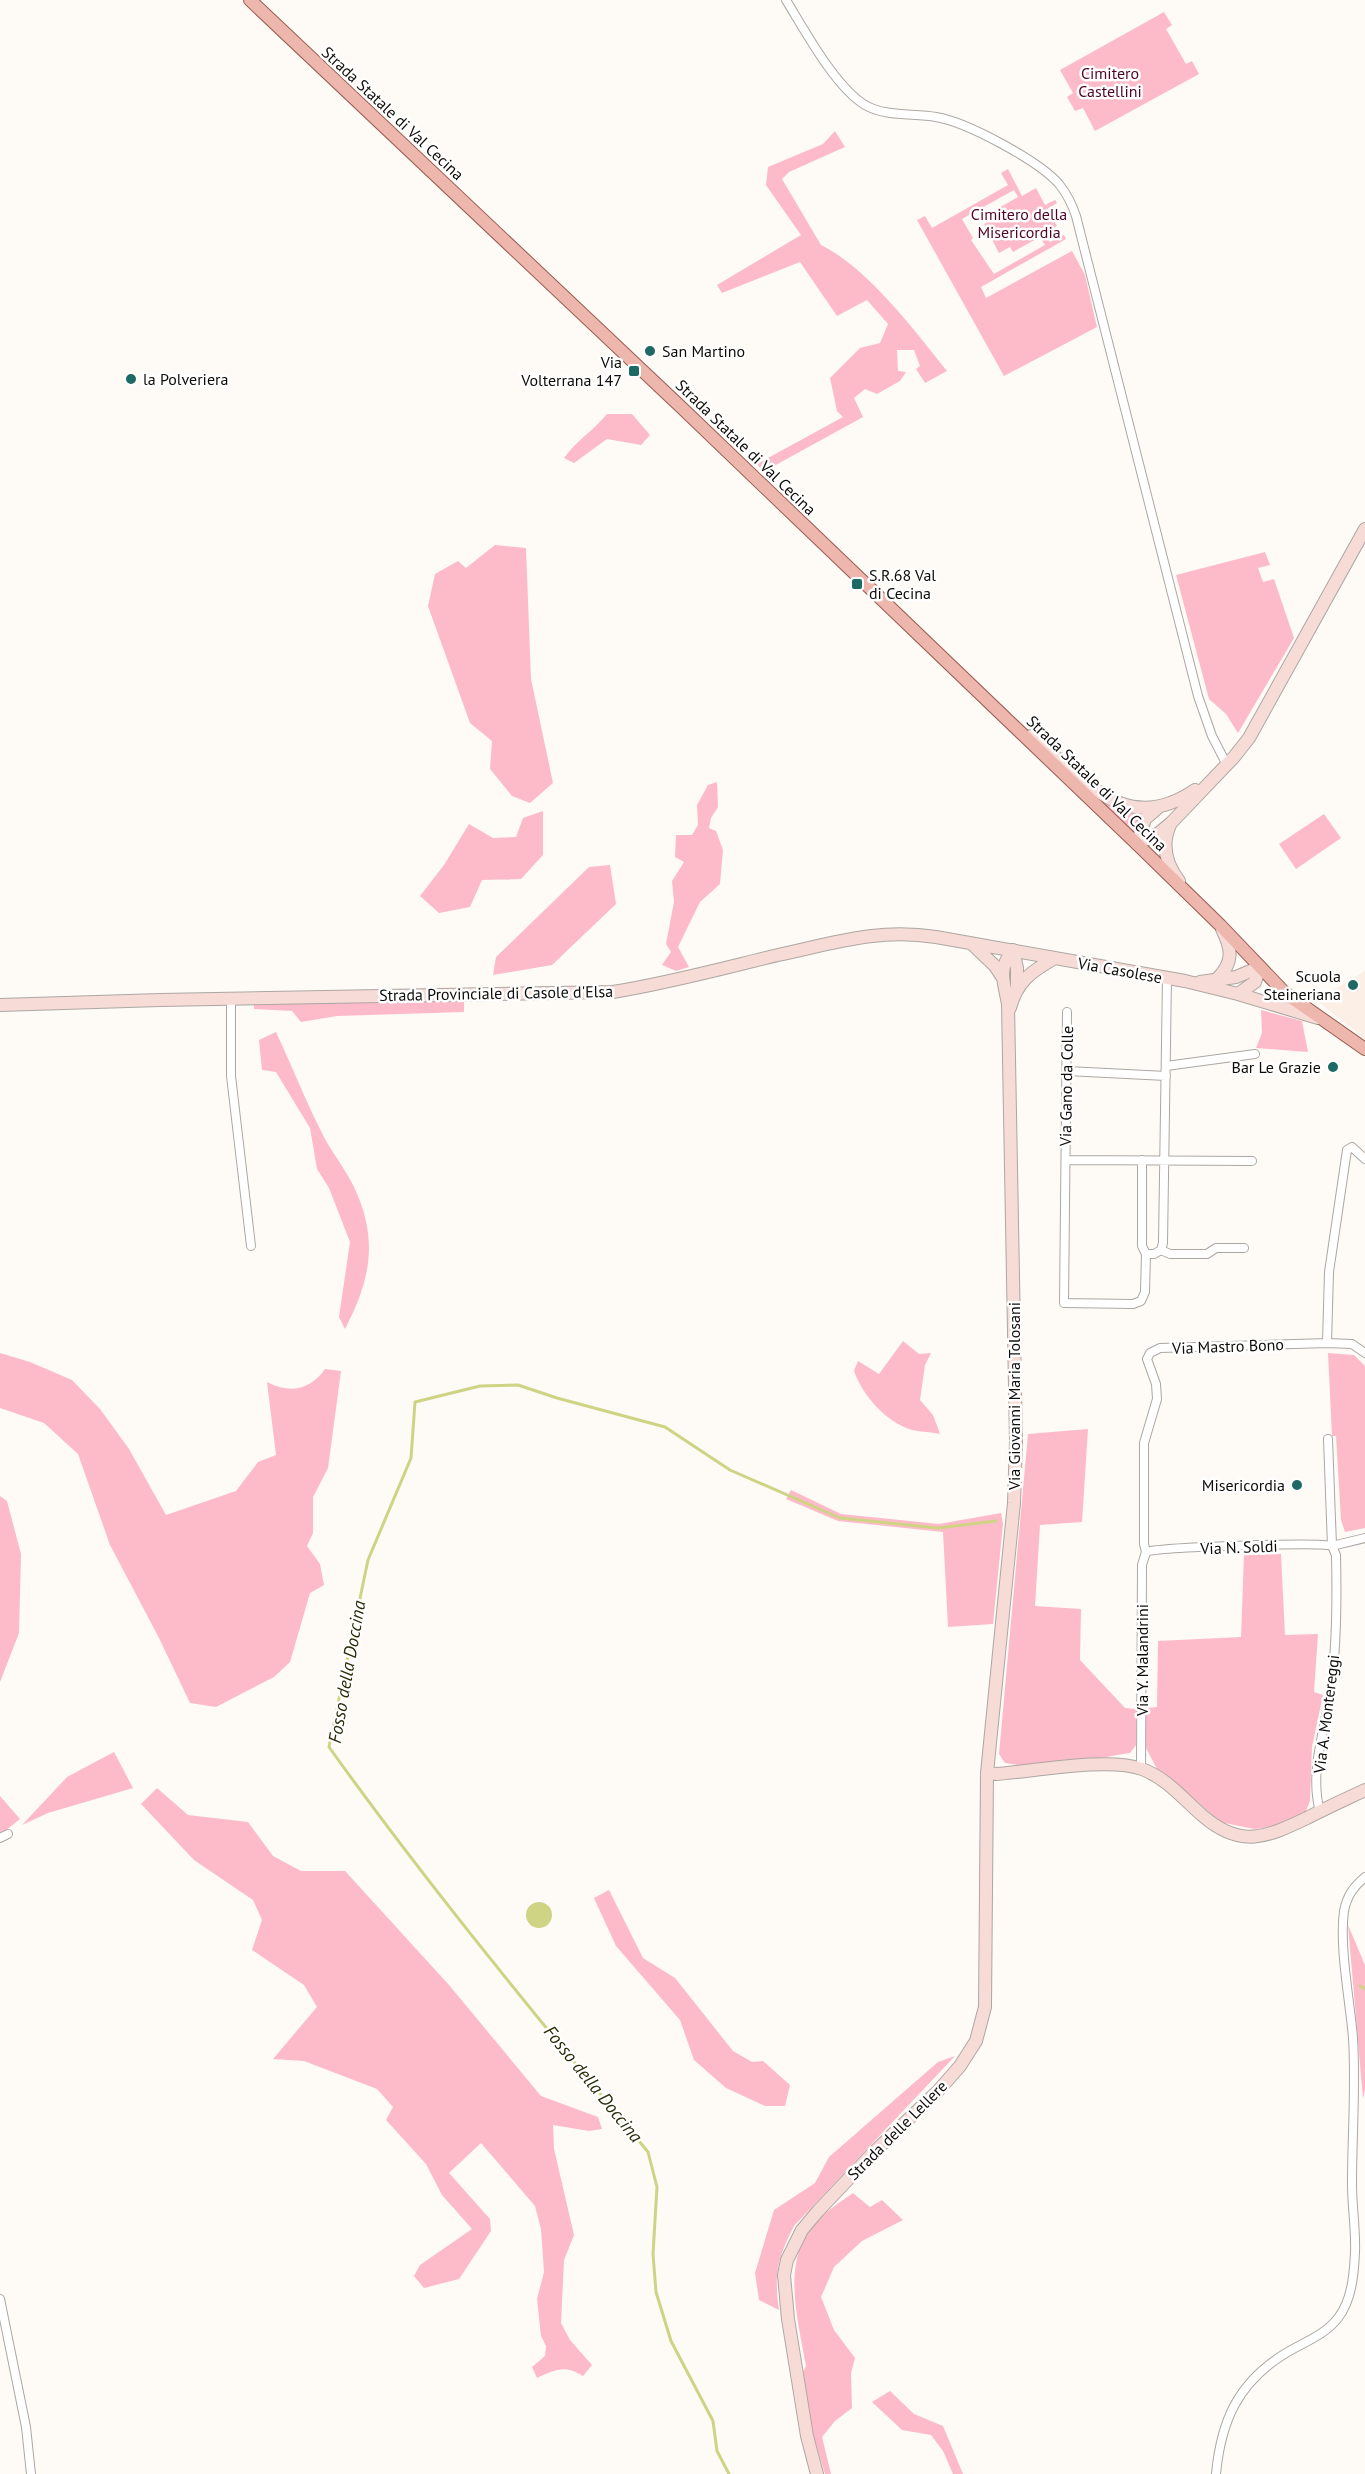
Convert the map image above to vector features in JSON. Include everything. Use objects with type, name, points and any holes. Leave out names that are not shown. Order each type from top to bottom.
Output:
[{"type":"main road","name":"Strada Statale di Val Cecina","points":[[250,0],[691,416],[1191,896],[1285,993],[1365,1049]]},
{"type":"main road","points":[[1137,844],[1171,823],[1244,746],[1262,719],[1365,529]]},
{"type":"main road","points":[[1001,714],[1103,796],[1135,807],[1161,806]]},
{"type":"main road","points":[[1137,844],[1145,819],[1161,806],[1190,794],[1215,776]]},
{"type":"main road","points":[[1171,823],[1166,839],[1168,862],[1191,896]]},
{"type":"main road","points":[[1217,979],[1227,968],[1231,955],[1229,944],[1220,925]]},
{"type":"main road","name":"Strada Provinciale di Casole d'Elsa","points":[[0,1005],[613,992],[649,986],[875,934],[909,933],[1055,958]]},
{"type":"main road","points":[[972,944],[995,966],[1003,979]]},
{"type":"main road","name":"Via Giovanni Maria Tolosani","points":[[987,1773],[1016,1463],[1008,1018],[1003,979],[1003,966],[1013,950]]},
{"type":"main road","name":"Via Giovanni Maria Tolosani","points":[[1008,1018],[1017,987],[1017,968],[1013,950]]},
{"type":"main road","points":[[1017,987],[1027,976],[1055,958]]},
{"type":"main road","name":"Via Casolese","points":[[1055,958],[1185,981],[1318,1018]]},
{"type":"main road","points":[[1238,994],[1255,982],[1260,967]]},
{"type":"main road","name":"Via Casolese","points":[[1185,981],[1236,977],[1260,967]]},
{"type":"main road","points":[[987,1773],[1108,1764],[1141,1769],[1167,1782],[1214,1826],[1240,1837],[1254,1838],[1276,1833],[1364,1792]]},
{"type":"main road","name":"Strada delle Lellere","points":[[817,2474],[807,2436],[788,2319],[784,2275],[787,2260],[802,2230],[812,2217],[873,2153],[938,2091],[976,2041],[986,2000],[987,1773]]},
{"type":"street","points":[[786,0],[804,32],[827,63],[845,87],[864,104],[880,111],[936,117],[964,124],[1044,171],[1066,192],[1076,216],[1201,704],[1227,765]]},
{"type":"street","points":[[1142,1160],[1142,1241],[1146,1254],[1154,1254],[1161,1250],[1163,1243],[1167,978]]},
{"type":"street","points":[[231,999],[231,1076],[251,1246]]},
{"type":"street","name":"Via Gano da Colle","points":[[1067,1012],[1064,1303],[1133,1304],[1141,1301],[1145,1292],[1146,1254]]},
{"type":"street","points":[[1067,1071],[1166,1071],[1256,1054]]},
{"type":"street","points":[[1327,1343],[1329,1279],[1345,1156],[1350,1147],[1365,1159]]},
{"type":"street","name":"Via Gano da Colle","points":[[1066,1160],[1252,1161]]},
{"type":"street","points":[[1161,1250],[1170,1254],[1207,1254],[1216,1248],[1244,1248]]},
{"type":"street","name":"Via Mastro Bono","points":[[1146,1552],[1144,1544],[1144,1443],[1156,1398],[1156,1384],[1147,1359],[1150,1353],[1160,1348],[1327,1343],[1352,1344],[1365,1353]]},
{"type":"street","name":"Via A. Montereggi","points":[[1320,1812],[1318,1752],[1331,1686],[1335,1647],[1336,1555],[1332,1546],[1328,1439]]},
{"type":"street","name":"Via N. Soldi","points":[[1146,1552],[1274,1545],[1324,1544],[1332,1546],[1365,1538]]},
{"type":"street","name":"Via Y. Malandrini","points":[[1141,1769],[1142,1565],[1146,1552]]},
{"type":"street","points":[[1216,2474],[1225,2424],[1238,2399],[1274,2361],[1333,2324],[1344,2308],[1350,2293],[1355,2249],[1352,2186],[1355,2081],[1343,1932],[1348,1897],[1355,1886],[1365,1878]]},
{"type":"street","points":[[0,2299],[26,2427],[31,2474]]},
{"type":"shaded area","name":"Scuola Steineriana","points":[[1365,971],[1365,1039],[1316,1000]]},
{"type":"shaded area","points":[[539,1902],[548,1906],[552,1915],[548,1924],[539,1928],[530,1924],[526,1915],[530,1906]]},
{"type":"green space","name":"Cimitero Castellini","points":[[1164,12],[1172,25],[1166,29],[1186,64],[1192,61],[1199,74],[1095,131],[1083,108],[1075,111],[1067,97],[1073,93],[1060,70]]},
{"type":"green space","points":[[835,131],[845,147],[789,172],[782,179],[821,245],[856,269],[890,302],[947,371],[925,383],[916,369],[920,366],[914,350],[897,350],[898,371],[906,372],[900,381],[877,394],[865,389],[854,398],[863,417],[763,472],[757,464],[843,417],[837,411],[830,378],[860,348],[880,343],[888,324],[867,300],[837,316],[800,262],[722,293],[717,285],[801,235],[766,185],[768,167],[823,144]]},
{"type":"green space","name":"Cimitero della Misericordia","points":[[1008,169],[1022,196],[1036,188],[1045,205],[1055,200],[1057,203],[1047,209],[1057,226],[1044,234],[1050,242],[1064,235],[1066,239],[981,287],[986,298],[1072,251],[1085,275],[1097,327],[1004,376],[917,220],[925,216],[932,228],[1008,185],[1001,173]],"holes":[[[1014,190],[1018,197],[992,212],[995,218],[984,224],[999,253],[1010,247],[1013,252],[1040,237],[1045,245],[994,274],[971,240],[973,238],[962,219]]]},
{"type":"green space","points":[[607,414],[632,414],[650,435],[641,445],[607,439],[574,463],[564,458],[574,446]]},
{"type":"green space","points":[[495,545],[526,548],[531,679],[553,783],[530,803],[512,796],[490,769],[492,741],[470,723],[428,606],[435,574],[458,561],[466,568]]},
{"type":"green space","points":[[1265,552],[1270,565],[1258,568],[1263,582],[1274,579],[1294,638],[1238,733],[1226,714],[1209,699],[1176,575]]},
{"type":"green space","points":[[717,782],[718,807],[711,818],[709,828],[716,831],[723,850],[720,884],[700,902],[678,947],[689,967],[676,971],[662,965],[671,952],[666,944],[674,902],[672,881],[684,862],[675,857],[676,835],[692,835],[698,825],[697,805],[708,785]]},
{"type":"green space","points":[[1101,801],[1113,806],[1146,812],[1136,834]]},
{"type":"green space","points":[[543,811],[543,855],[521,879],[482,880],[470,907],[439,913],[420,896],[444,865],[469,824],[493,838],[516,837],[523,818]]},
{"type":"green space","points":[[1324,814],[1341,838],[1296,869],[1279,844]]},
{"type":"green space","points":[[610,865],[616,904],[552,965],[493,975],[496,957],[589,867]]},
{"type":"green space","points":[[464,1000],[464,1012],[337,1016],[301,1022],[292,1011],[254,1009],[254,1003]]},
{"type":"green space","points":[[1261,1010],[1302,1021],[1308,1052],[1256,1048],[1262,1033]]},
{"type":"green space","points":[[276,1032],[308,1105],[353,1185],[366,1223],[369,1241],[366,1275],[354,1311],[345,1329],[339,1317],[350,1242],[329,1188],[317,1169],[310,1128],[276,1072],[262,1070],[259,1040]]},
{"type":"green space","points":[[903,1341],[919,1354],[931,1353],[925,1365],[920,1400],[933,1415],[940,1434],[912,1430],[893,1421],[869,1399],[854,1371],[858,1361],[879,1374]]},
{"type":"green space","points":[[0,1353],[30,1362],[72,1380],[100,1409],[129,1449],[166,1515],[236,1491],[258,1462],[276,1455],[267,1382],[284,1388],[299,1388],[313,1382],[325,1369],[341,1371],[328,1468],[313,1497],[313,1533],[307,1546],[320,1564],[324,1585],[310,1593],[290,1662],[274,1677],[216,1707],[190,1703],[110,1545],[78,1454],[44,1423],[0,1408]]},
{"type":"green space","points":[[1328,1353],[1354,1355],[1365,1366],[1365,1528],[1345,1532],[1341,1520],[1336,1436],[1332,1436]]},
{"type":"green space","points":[[1088,1429],[1082,1522],[1040,1525],[1035,1606],[1081,1609],[1080,1660],[1125,1708],[1136,1709],[1136,1745],[1130,1753],[1068,1763],[1036,1766],[1005,1763],[999,1754],[1028,1434]]},
{"type":"green space","points":[[791,1490],[841,1514],[939,1524],[1001,1513],[1003,1524],[993,1624],[948,1627],[943,1532],[838,1521],[786,1499]]},
{"type":"green space","points":[[0,1496],[7,1501],[21,1554],[19,1633],[0,1682]]},
{"type":"green space","points":[[1281,1554],[1285,1635],[1318,1634],[1314,1692],[1323,1695],[1312,1747],[1310,1801],[1305,1813],[1277,1826],[1254,1829],[1220,1822],[1157,1769],[1146,1748],[1146,1708],[1157,1707],[1158,1641],[1241,1637],[1244,1555]]},
{"type":"green space","points":[[114,1752],[133,1788],[48,1813],[22,1825],[67,1777]]},
{"type":"green space","points":[[157,1788],[188,1815],[248,1822],[273,1856],[301,1871],[345,1871],[449,1985],[541,2096],[598,2117],[602,2129],[589,2131],[553,2125],[554,2149],[574,2235],[564,2260],[561,2323],[570,2340],[592,2365],[583,2376],[566,2369],[550,2372],[537,2378],[532,2367],[545,2356],[546,2346],[541,2336],[537,2299],[544,2272],[541,2229],[535,2206],[481,2143],[449,2173],[490,2219],[491,2231],[459,2279],[424,2288],[414,2276],[420,2265],[472,2229],[442,2195],[426,2164],[386,2120],[393,2107],[377,2089],[304,2061],[273,2059],[317,2007],[304,1985],[252,1950],[262,1920],[253,1900],[194,1860],[141,1804]]},
{"type":"green space","points":[[0,1796],[20,1819],[0,1835]]},
{"type":"green space","points":[[609,1890],[643,1958],[675,1978],[733,2051],[752,2062],[763,2061],[790,2085],[785,2106],[765,2106],[726,2088],[694,2060],[680,2020],[616,1946],[594,1898]]},
{"type":"green space","points":[[1348,1925],[1365,1965],[1365,2089],[1363,2099]]},
{"type":"green space","points":[[955,2056],[794,2226],[778,2267],[779,2310],[759,2300],[755,2273],[774,2210],[815,2183],[829,2157],[938,2062]]},
{"type":"green space","points":[[853,2193],[870,2207],[882,2200],[903,2220],[862,2241],[834,2267],[821,2297],[834,2330],[855,2358],[851,2373],[852,2408],[835,2421],[822,2437],[831,2474],[825,2474],[813,2434],[803,2372],[806,2366],[796,2309],[795,2270],[799,2251],[807,2234],[823,2215]]},
{"type":"green space","points":[[890,2391],[914,2414],[943,2426],[963,2474],[953,2474],[943,2451],[931,2435],[902,2430],[872,2402]]},
{"type":"waterway","name":"Fosso della Doccina","points":[[729,2474],[717,2451],[713,2421],[671,2341],[656,2292],[653,2254],[657,2187],[648,2152],[445,1902],[329,1747],[368,1560],[411,1458],[415,1402],[480,1386],[518,1385],[665,1427],[730,1470],[840,1518],[938,1528],[996,1521]]},
{"type":"waterway","points":[[1360,1986],[1365,1989]]},
{"type":"place","name":"San Martino","points":[[650,351]]},
{"type":"place","name":"Via Volterrana 147","points":[[634,371]]},
{"type":"place","name":"la Polveriera","points":[[131,379]]},
{"type":"place","name":"S.R.68 Val di Cecina","points":[[857,584]]},
{"type":"place","name":"Scuola Steineriana","points":[[1353,985]]},
{"type":"place","name":"Bar Le Grazie","points":[[1333,1067]]},
{"type":"place","name":"Misericordia","points":[[1297,1485]]}]
